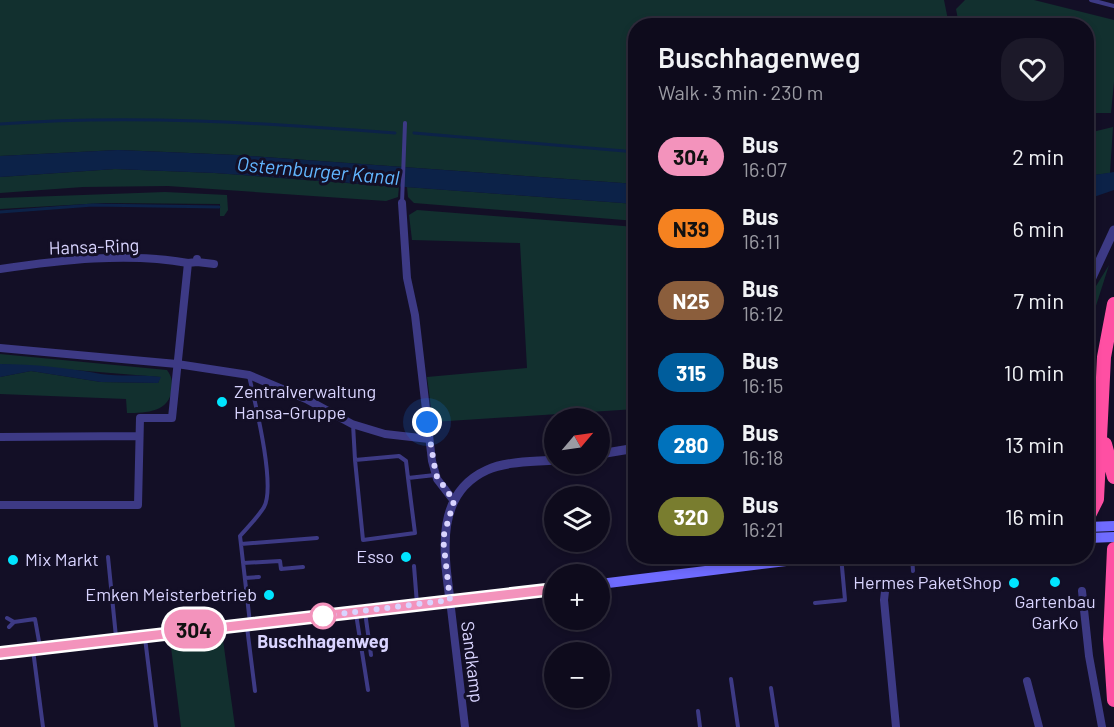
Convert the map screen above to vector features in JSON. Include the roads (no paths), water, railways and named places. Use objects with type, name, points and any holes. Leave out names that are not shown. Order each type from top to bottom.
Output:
[{"type":"highway","points":[[1094,505],[1097,499],[1102,430],[1104,357],[1114,304]]},
{"type":"highway","points":[[1102,430],[1114,477]]},
{"type":"highway","points":[[1114,549],[1110,639],[1114,700]]},
{"type":"main road","points":[[1094,527],[1114,526]]},
{"type":"main road","points":[[1094,538],[1114,537]]},
{"type":"main road","points":[[610,583],[762,564]]},
{"type":"main road","points":[[0,653],[544,591]]},
{"type":"street","points":[[402,200],[407,278],[415,315],[429,439],[436,475],[454,501]]},
{"type":"street","points":[[1094,273],[1114,230]]},
{"type":"street","name":"Hansa-Ring","points":[[0,269],[84,260],[172,260],[214,264]]},
{"type":"street","points":[[0,505],[138,505],[140,418],[172,418],[177,364],[194,261]]},
{"type":"street","points":[[0,348],[177,364],[249,375],[306,399],[352,424],[386,434],[429,439]]},
{"type":"street","points":[[0,437],[139,436]]},
{"type":"street","points":[[610,452],[628,449]]},
{"type":"street","points":[[450,600],[443,538],[454,501],[463,488],[487,470],[544,462]]},
{"type":"street","points":[[886,583],[884,600],[896,727]]},
{"type":"street","points":[[1082,591],[1089,656],[1102,727]]},
{"type":"street","name":"Sandkamp","points":[[450,600],[465,727]]},
{"type":"street","points":[[1027,681],[1039,727]]},
{"type":"lane","points":[[1091,0],[1114,6]]},
{"type":"lane","points":[[402,200],[405,123]]},
{"type":"lane","points":[[249,375],[262,437],[268,491],[265,506],[240,536],[255,691]]},
{"type":"lane","points":[[352,424],[355,460],[363,540],[415,534],[406,461],[399,456],[355,460]]},
{"type":"lane","points":[[408,478],[436,475]]},
{"type":"lane","points":[[241,544],[317,538]]},
{"type":"lane","points":[[108,557],[116,638]]},
{"type":"lane","points":[[243,563],[280,561],[281,569],[303,567]]},
{"type":"lane","points":[[815,603],[845,600],[842,564]]},
{"type":"lane","points":[[913,564],[914,571]]},
{"type":"lane","points":[[414,566],[417,604]]},
{"type":"lane","points":[[245,578],[259,577]]},
{"type":"lane","points":[[360,611],[371,655]]},
{"type":"lane","points":[[360,611],[368,690]]},
{"type":"lane","points":[[7,618],[14,622],[35,620],[43,727]]},
{"type":"lane","points":[[9,627],[14,622]]},
{"type":"lane","points":[[144,635],[156,727]]},
{"type":"lane","points":[[731,679],[738,727]]},
{"type":"lane","points":[[771,688],[777,727]]},
{"type":"lane","points":[[698,711],[700,727]]},
{"type":"water","name":"Osternburger Kanal","points":[[118,150],[237,155],[628,183],[628,203],[215,173],[115,169],[0,177],[0,156]]},
{"type":"water","points":[[1114,172],[1114,190],[1094,197],[1094,175]]},
{"type":"water","points":[[0,364],[51,367],[108,375],[161,377],[158,383],[101,382],[31,371],[0,377]]},
{"type":"waterway","points":[[0,124],[99,120],[198,121],[395,133]]},
{"type":"waterway","points":[[414,133],[628,151]]},
{"type":"waterway","points":[[0,212],[93,205],[219,207]]},
{"type":"place","name":"Zentralverwaltung Hansa-Gruppe","points":[[222,402]]},
{"type":"place","name":"Esso","points":[[406,557]]},
{"type":"place","name":"Mix Markt","points":[[13,560]]},
{"type":"place","name":"Gartenbau GarKo","points":[[1055,582]]},
{"type":"place","name":"Hermes PaketShop","points":[[1014,583]]},
{"type":"place","name":"Emken Meisterbetrieb","points":[[269,595]]},
{"type":"place","name":"Buschhagenweg","points":[[323,616]]}]
